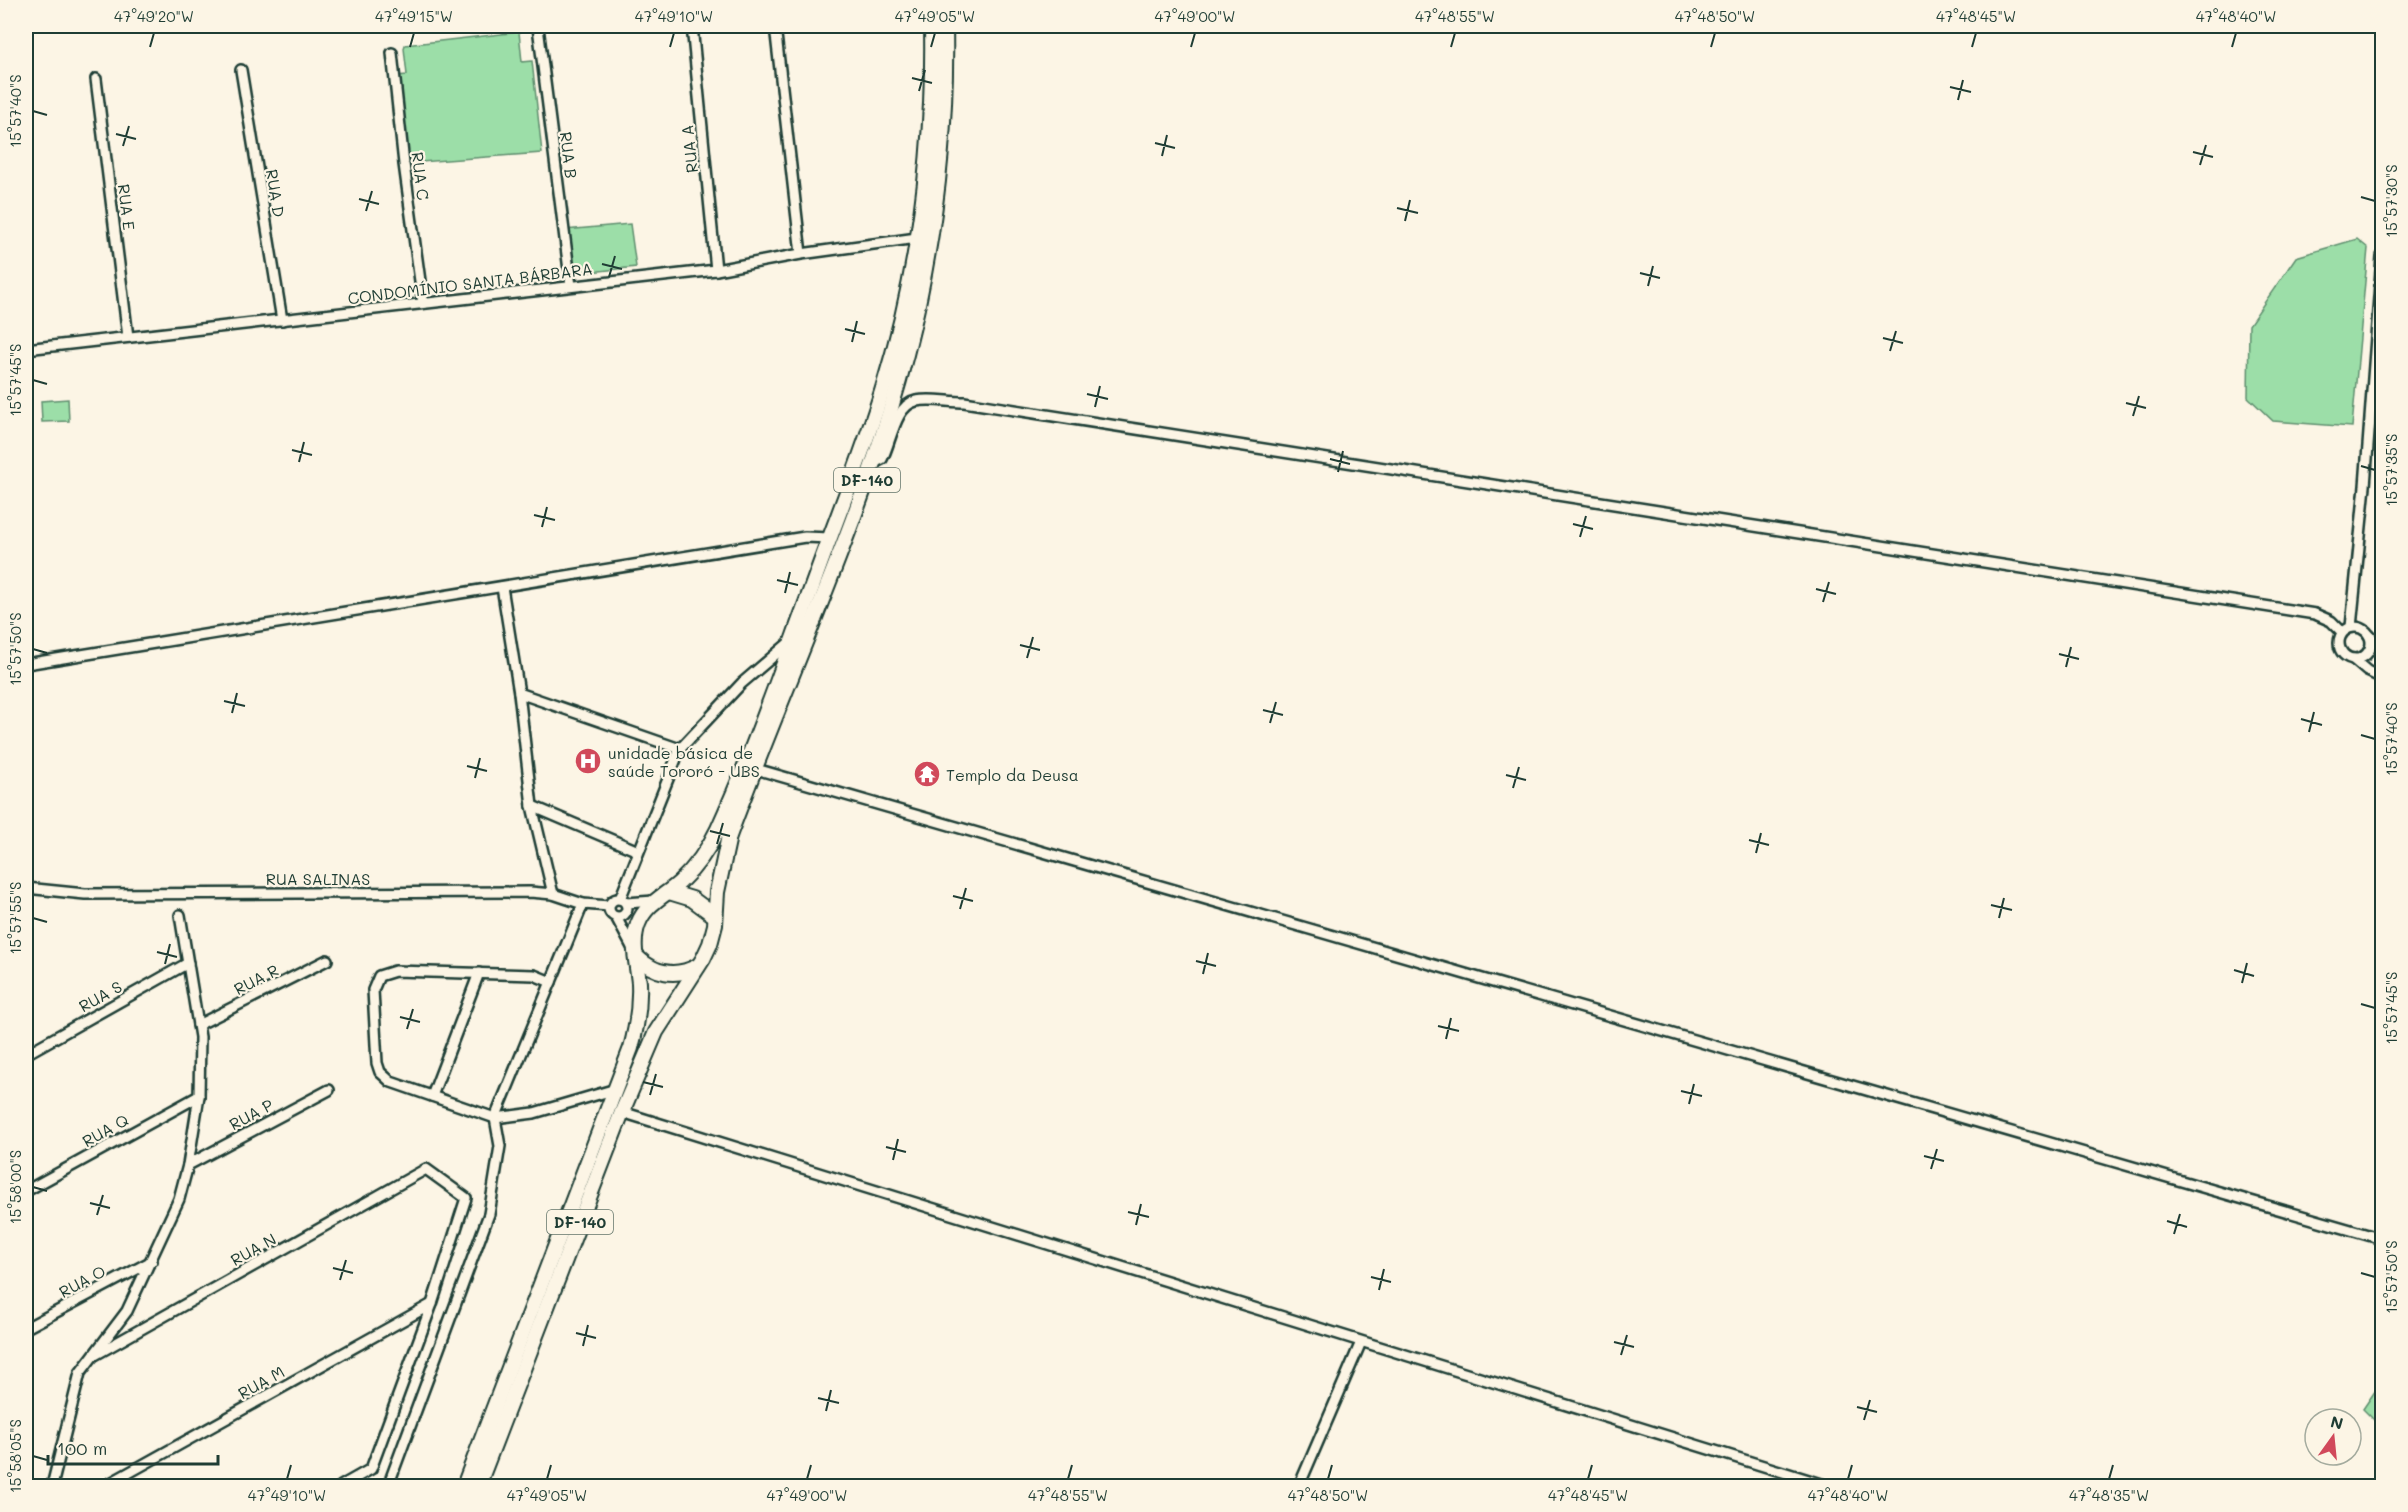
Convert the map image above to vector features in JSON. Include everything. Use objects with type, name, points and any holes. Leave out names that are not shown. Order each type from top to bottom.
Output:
[{"type":"main road","name":"DF-140","points":[[464,1486],[616,1089],[636,1029],[639,985],[635,939],[638,922],[654,901],[669,892],[700,859],[716,832],[792,640],[883,388],[901,318],[917,238],[928,154],[933,74],[932,26]]},
{"type":"main road","name":"DF-140","points":[[478,1486],[622,1112],[656,1032],[710,944],[717,892],[729,837],[874,463],[914,320],[930,241],[940,157],[946,69],[945,26]]},
{"type":"main road","points":[[669,892],[692,899],[715,916]]},
{"type":"main road","points":[[636,956],[649,967],[665,973],[682,973],[698,966]]},
{"type":"street","name":"RUA A","points":[[692,26],[716,270]]},
{"type":"street","points":[[775,26],[801,254]]},
{"type":"street","name":"RUA B","points":[[538,27],[571,286]]},
{"type":"street","name":"RUA C","points":[[392,53],[423,303]]},
{"type":"street","name":"RUA D","points":[[241,70],[282,320]]},
{"type":"street","name":"RUA E","points":[[96,79],[128,337]]},
{"type":"street","name":"CONDOMÍNIO SANTA BÁRBARA","points":[[26,349],[716,270],[801,254],[917,238]]},
{"type":"street","points":[[2382,256],[2365,486],[2347,629],[2338,641],[2340,651],[2367,671],[2382,678]]},
{"type":"street","points":[[874,463],[882,459],[900,414],[907,405],[914,401],[924,400],[964,402],[2314,614],[2347,629],[2361,628],[2382,647]]},
{"type":"street","points":[[26,664],[806,537],[830,538]]},
{"type":"street","points":[[502,587],[519,693],[532,806],[554,894]]},
{"type":"street","points":[[2353,659],[2367,654],[2371,644],[2369,634]]},
{"type":"street","points":[[616,917],[626,913],[623,901],[638,851],[680,749],[742,683],[792,640]]},
{"type":"street","points":[[519,693],[680,749]]},
{"type":"street","points":[[756,769],[2382,1239]]},
{"type":"street","points":[[532,806],[638,851]]},
{"type":"street","name":"RUA SALINAS","points":[[26,888],[85,894],[530,892],[554,894],[583,904],[609,906]]},
{"type":"street","points":[[636,956],[616,917],[610,913],[609,906],[613,900],[654,901]]},
{"type":"street","points":[[388,1486],[489,1214],[500,1146],[495,1118],[583,904]]},
{"type":"street","points":[[52,1486],[80,1373],[127,1311],[179,1199],[188,1165],[199,1096],[200,1037],[180,915]]},
{"type":"street","name":"RUA R","points":[[198,1025],[327,960]]},
{"type":"street","name":"RUA S","points":[[26,1054],[188,963]]},
{"type":"street","points":[[551,982],[534,975],[479,973],[395,971],[379,976],[373,990],[380,1072],[392,1082],[495,1118],[534,1113],[616,1089]]},
{"type":"street","points":[[432,1096],[479,973]]},
{"type":"street","name":"RUA P","points":[[188,1165],[329,1090]]},
{"type":"street","name":"RUA Q","points":[[26,1191],[199,1096]]},
{"type":"street","points":[[622,1112],[1828,1486]]},
{"type":"street","name":"RUA N","points":[[94,1354],[426,1169],[466,1198],[432,1304]]},
{"type":"street","name":"RUA O","points":[[26,1328],[152,1261]]},
{"type":"street","points":[[341,1486],[371,1469],[432,1304]]},
{"type":"street","name":"RUA M","points":[[105,1486],[432,1304]]},
{"type":"street","points":[[1299,1486],[1361,1342]]},
{"type":"green space","points":[[519,32],[522,62],[532,61],[542,153],[407,163],[397,76],[407,75],[405,45]]},
{"type":"green space","points":[[630,224],[636,267],[572,274],[565,230]]},
{"type":"green space","points":[[2357,239],[2368,248],[2352,427],[2273,421],[2248,397],[2249,325],[2296,257]]},
{"type":"green space","points":[[68,399],[69,421],[42,422],[41,401]]},
{"type":"green space","points":[[2382,1381],[2382,1428],[2363,1409]]},
{"type":"place","name":"unidade básica de saúde Tororó - UBS","points":[[588,761]]},
{"type":"place","name":"Templo da Deusa","points":[[927,774]]}]
